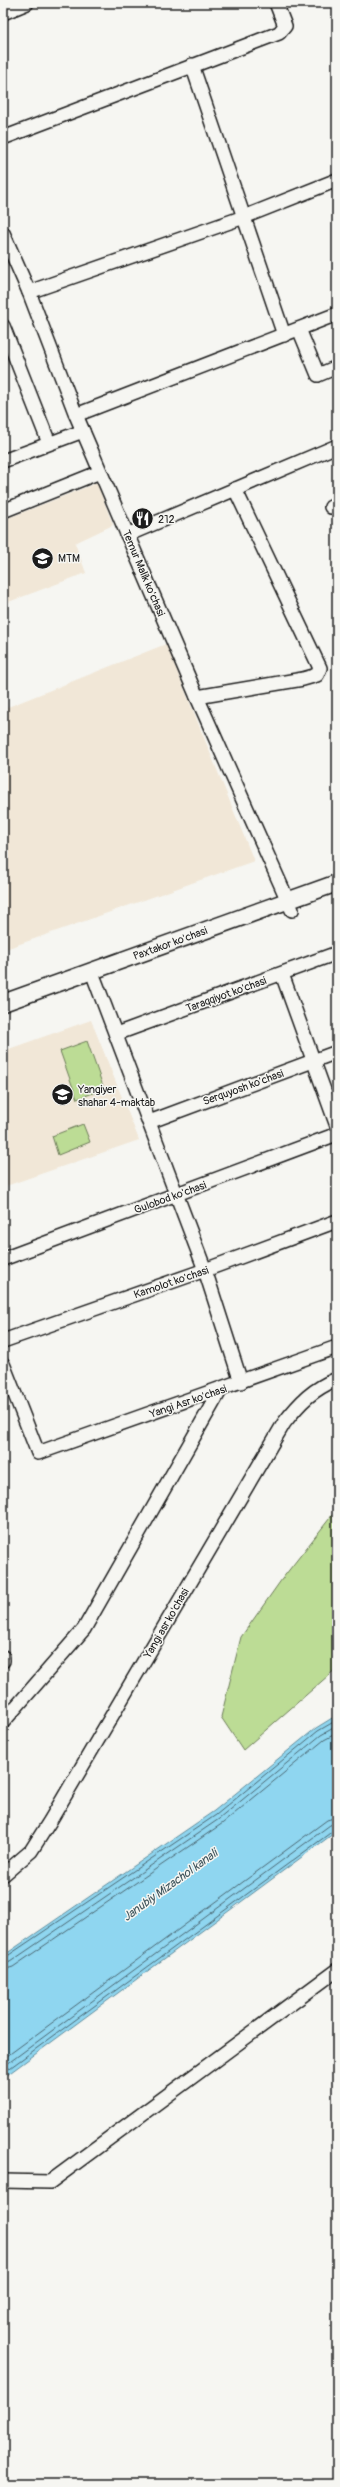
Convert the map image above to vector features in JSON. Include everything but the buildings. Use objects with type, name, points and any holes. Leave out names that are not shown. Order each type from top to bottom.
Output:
[{"type":"main road","name":"Paxtakor ko'chasi","points":[[3,1012],[95,980],[290,905],[337,883]]},
{"type":"main road","name":"Paxtakor ko'chasi","points":[[3,1003],[290,905],[337,894]]},
{"type":"street","points":[[3,13],[27,3]]},
{"type":"street","points":[[3,138],[279,33],[285,26],[276,3]]},
{"type":"street","points":[[192,65],[284,335]]},
{"type":"street","points":[[29,292],[244,217],[337,180]]},
{"type":"street","name":"Temur Malik ko'chasi","points":[[3,234],[29,292],[76,415],[100,472],[197,697],[290,905]]},
{"type":"street","points":[[76,415],[337,314]]},
{"type":"street","points":[[3,326],[49,444]]},
{"type":"street","points":[[299,329],[318,375],[337,367]]},
{"type":"street","points":[[3,461],[83,431]]},
{"type":"street","points":[[127,535],[337,446]]},
{"type":"street","points":[[3,511],[100,472]]},
{"type":"street","points":[[197,697],[303,679],[317,675],[320,668],[235,489]]},
{"type":"street","name":"Taraqqiyot ko'chasi","points":[[116,1034],[337,953]]},
{"type":"street","points":[[282,974],[312,1061],[334,1106],[337,1126]]},
{"type":"street","points":[[95,980],[205,1270],[241,1382]]},
{"type":"street","name":"Serquyosh ko'chasi","points":[[149,1122],[337,1052]]},
{"type":"street","name":"Gulobod ko'chasi","points":[[3,1258],[337,1134]]},
{"type":"street","name":"Kamolot ko'chasi","points":[[3,1341],[205,1270],[337,1221]]},
{"type":"street","name":"Yangi Asr ko'chasi","points":[[3,1364],[38,1453],[337,1347]]},
{"type":"street","name":"Yangi asr ko'chasi","points":[[3,1875],[31,1850],[50,1821],[284,1423],[300,1401],[318,1388],[337,1379]]},
{"type":"street","points":[[3,1722],[84,1629],[221,1389]]},
{"type":"street","points":[[3,2181],[50,2182],[337,1970]]},
{"type":"shaded area","name":"MTM","points":[[97,483],[113,525],[75,543],[86,573],[3,604],[3,520]]},
{"type":"shaded area","points":[[166,644],[254,861],[3,950],[3,709]]},
{"type":"shaded area","name":"Yangiyer shahar 4-maktab","points":[[91,1020],[139,1140],[3,1187],[3,1051]]},
{"type":"green space","points":[[87,1041],[104,1089],[77,1099],[60,1051]]},
{"type":"green space","points":[[83,1124],[90,1142],[58,1155],[52,1136]]},
{"type":"green space","points":[[337,1509],[337,1668],[243,1750],[221,1717],[241,1637],[282,1579]]},
{"type":"water","name":"Janubiy Mizachol kanali","points":[[337,1715],[337,1831],[3,2078],[3,1956],[214,1811],[316,1728]]},
{"type":"place","name":"212","points":[[142,519]]},
{"type":"place","name":"MTM","points":[[42,558]]},
{"type":"place","name":"Yangiyer shahar 4-maktab","points":[[62,1095]]}]
